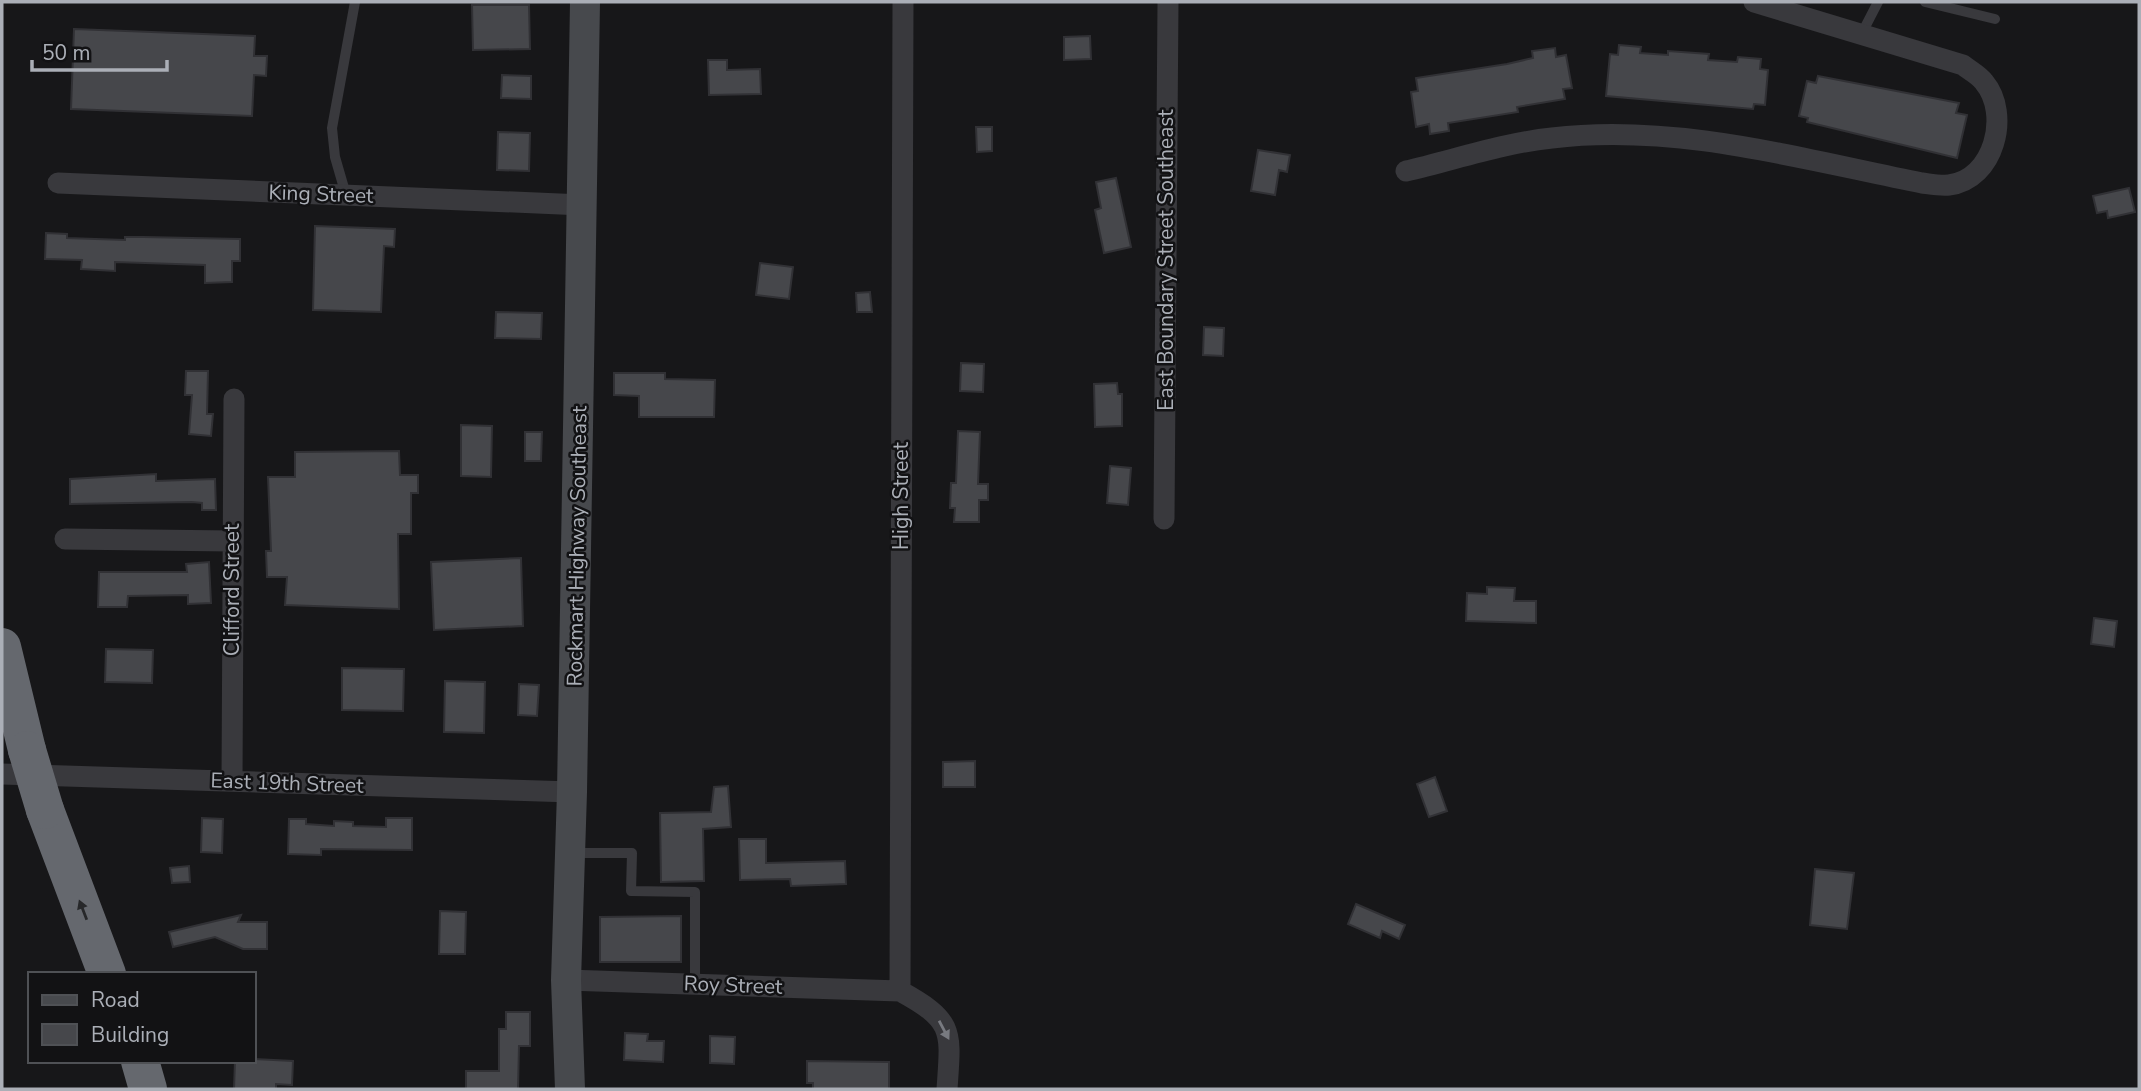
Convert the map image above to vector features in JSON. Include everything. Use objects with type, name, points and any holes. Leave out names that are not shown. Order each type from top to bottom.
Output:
[{"type":"highway","points":[[2,646],[14,762],[45,810],[106,972]]},
{"type":"main road","name":"Rockmart Highway Southeast","points":[[569,1089],[566,980],[572,792],[585,2]]},
{"type":"street","name":"High Street","points":[[900,991],[903,2]]},
{"type":"street","name":"East Boundary Street Southeast","points":[[1164,519],[1168,2]]},
{"type":"street","points":[[1406,172],[1550,138],[1612,134],[1686,137],[1922,183],[1950,185],[1969,178],[1987,163],[1995,134],[1996,104],[1984,81],[1963,65],[1754,2]]},
{"type":"street","name":"King Street","points":[[58,183],[583,205]]},
{"type":"street","name":"Clifford Street","points":[[232,780],[234,399]]},
{"type":"street","points":[[65,539],[232,541]]},
{"type":"street","name":"East 19th Street","points":[[14,762],[232,780],[572,792]]},
{"type":"street","name":"Roy Street","points":[[566,980],[900,991]]},
{"type":"street","points":[[900,991],[932,1008],[950,1038],[947,1089]]},
{"type":"lane","points":[[346,195],[335,157],[332,128],[355,2]]},
{"type":"lane","points":[[1861,36],[1878,2]]},
{"type":"lane","points":[[1925,2],[1995,19]]},
{"type":"lane","points":[[570,853],[632,853],[631,891],[695,892],[695,984]]},
{"type":"building","points":[[472,5],[529,5],[530,49],[473,50]]},
{"type":"building","points":[[74,29],[255,36],[254,56],[267,56],[266,76],[254,75],[252,116],[71,109]]},
{"type":"building","points":[[1090,36],[1091,59],[1064,60],[1064,37]]},
{"type":"building","points":[[1619,45],[1641,47],[1640,53],[1668,55],[1668,51],[1709,54],[1708,60],[1737,62],[1738,57],[1761,59],[1760,69],[1768,70],[1765,105],[1754,104],[1753,109],[1606,96],[1610,54],[1618,55]]},
{"type":"building","points":[[1555,48],[1556,57],[1566,55],[1572,88],[1563,89],[1565,99],[1517,107],[1518,112],[1448,123],[1449,131],[1430,134],[1429,124],[1416,127],[1411,92],[1418,91],[1416,78],[1507,64],[1533,58],[1532,51]]},
{"type":"building","points":[[708,60],[727,60],[727,70],[760,69],[761,94],[709,95]]},
{"type":"building","points":[[502,75],[531,76],[531,99],[501,98]]},
{"type":"building","points":[[1818,76],[1959,103],[1956,113],[1967,115],[1957,158],[1807,122],[1808,118],[1799,116],[1807,81],[1816,83]]},
{"type":"building","points":[[976,127],[992,127],[992,151],[977,152]]},
{"type":"building","points":[[498,132],[530,133],[529,171],[497,170]]},
{"type":"building","points":[[1258,150],[1290,155],[1287,172],[1279,170],[1275,195],[1251,191]]},
{"type":"building","points":[[1116,178],[1131,247],[1104,253],[1095,210],[1101,208],[1096,182]]},
{"type":"building","points":[[2129,188],[2135,212],[2108,218],[2107,211],[2097,213],[2093,196]]},
{"type":"building","points":[[315,226],[395,229],[394,247],[384,246],[381,312],[313,310]]},
{"type":"building","points":[[46,233],[67,234],[67,238],[125,240],[125,237],[240,239],[240,261],[232,261],[232,282],[205,283],[205,265],[115,262],[115,271],[81,269],[82,260],[45,259]]},
{"type":"building","points":[[760,263],[793,267],[789,299],[756,295]]},
{"type":"building","points":[[870,292],[872,312],[857,312],[856,293]]},
{"type":"building","points":[[496,312],[542,313],[541,339],[495,338]]},
{"type":"building","points":[[1204,327],[1224,328],[1223,356],[1203,355]]},
{"type":"building","points":[[961,363],[984,364],[983,392],[960,391]]},
{"type":"building","points":[[186,371],[208,371],[207,414],[213,414],[211,436],[189,434],[192,395],[185,395]]},
{"type":"building","points":[[614,373],[665,373],[665,379],[715,380],[714,417],[639,417],[639,396],[614,395]]},
{"type":"building","points":[[1117,383],[1118,394],[1122,394],[1122,426],[1095,427],[1094,384]]},
{"type":"building","points":[[461,425],[492,426],[491,477],[461,476]]},
{"type":"building","points":[[958,431],[980,432],[978,484],[988,484],[988,500],[979,500],[979,522],[954,522],[955,508],[950,508],[951,483],[956,483]]},
{"type":"building","points":[[525,432],[542,432],[541,461],[525,461]]},
{"type":"building","points":[[399,451],[400,475],[418,475],[418,493],[411,493],[411,534],[398,534],[399,609],[285,605],[287,577],[267,577],[266,551],[271,551],[268,477],[295,477],[295,452]]},
{"type":"building","points":[[1110,466],[1131,468],[1128,505],[1107,503]]},
{"type":"building","points":[[156,474],[156,481],[215,479],[216,510],[202,510],[202,503],[192,502],[70,504],[70,479]]},
{"type":"building","points":[[521,558],[523,626],[434,630],[431,562]]},
{"type":"building","points":[[209,562],[211,603],[188,604],[188,595],[128,596],[127,607],[98,607],[99,572],[187,572],[186,564]]},
{"type":"building","points":[[1487,587],[1515,588],[1514,601],[1536,601],[1536,623],[1466,621],[1467,593],[1487,594]]},
{"type":"building","points":[[2094,618],[2117,621],[2114,647],[2091,644]]},
{"type":"building","points":[[106,649],[153,650],[152,683],[105,682]]},
{"type":"building","points":[[342,668],[404,669],[403,711],[342,710]]},
{"type":"building","points":[[445,681],[485,682],[484,733],[444,732]]},
{"type":"building","points":[[519,684],[539,685],[537,716],[518,715]]},
{"type":"building","points":[[975,761],[975,787],[943,787],[943,762]]},
{"type":"building","points":[[1435,777],[1447,811],[1429,817],[1417,784]]},
{"type":"building","points":[[728,786],[731,827],[703,829],[704,881],[661,882],[660,813],[711,812],[714,787]]},
{"type":"building","points":[[202,818],[223,819],[222,853],[201,852]]},
{"type":"building","points":[[386,818],[412,818],[412,850],[321,849],[321,855],[288,854],[289,819],[306,819],[306,824],[334,826],[334,821],[353,822],[353,826],[386,827]]},
{"type":"building","points":[[739,839],[766,839],[766,863],[845,861],[846,884],[791,886],[790,879],[740,880]]},
{"type":"building","points":[[189,866],[190,882],[172,883],[170,868]]},
{"type":"building","points":[[1815,869],[1854,873],[1847,929],[1810,925]]},
{"type":"building","points":[[1356,904],[1405,925],[1399,939],[1382,931],[1380,938],[1348,924]]},
{"type":"building","points":[[440,911],[466,912],[465,954],[439,954]]},
{"type":"building","points":[[241,915],[238,922],[267,922],[267,949],[243,949],[215,937],[173,947],[169,932]]},
{"type":"building","points":[[681,916],[681,962],[600,962],[600,917]]},
{"type":"building","points":[[506,1012],[530,1012],[530,1046],[519,1046],[518,1089],[466,1089],[466,1071],[499,1071],[499,1029],[506,1029]]},
{"type":"building","points":[[625,1033],[648,1034],[647,1041],[664,1041],[663,1062],[624,1060]]},
{"type":"building","points":[[710,1036],[735,1037],[734,1064],[710,1063]]},
{"type":"building","points":[[256,1059],[293,1061],[292,1085],[276,1084],[276,1089],[234,1089],[235,1063],[256,1063]]},
{"type":"building","points":[[807,1061],[889,1062],[889,1089],[813,1089],[813,1083],[807,1083]]}]
